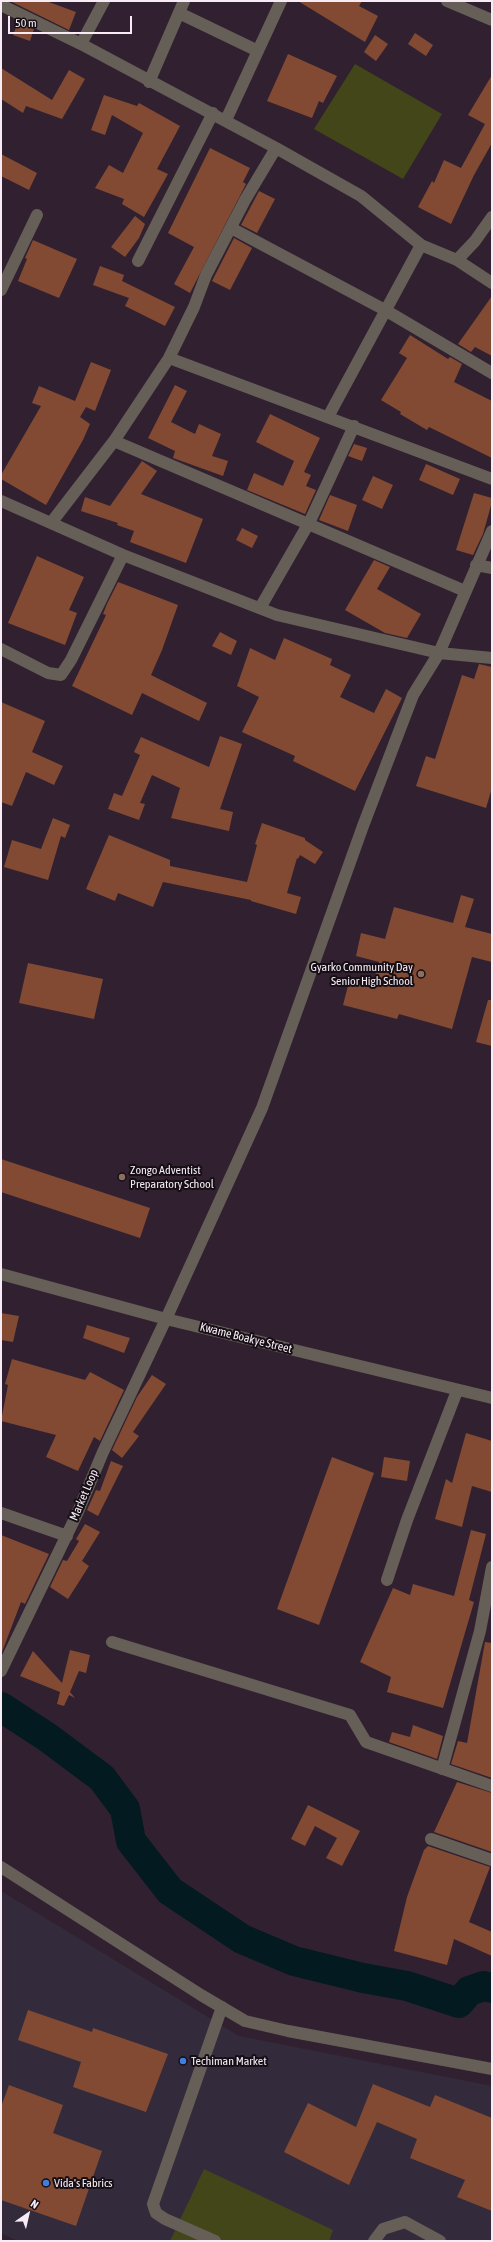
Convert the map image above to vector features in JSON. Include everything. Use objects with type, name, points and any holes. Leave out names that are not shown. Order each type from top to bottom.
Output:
[{"type":"street","points":[[80,44],[104,1]]},
{"type":"street","points":[[149,82],[184,1]]},
{"type":"street","points":[[226,120],[281,1]]},
{"type":"street","points":[[447,1],[468,5],[492,20]]},
{"type":"street","points":[[1,4],[80,44],[149,82],[213,113],[361,196],[422,245],[457,260],[492,283]]},
{"type":"street","points":[[179,13],[258,52]]},
{"type":"street","points":[[138,261],[213,113]]},
{"type":"street","points":[[51,523],[114,441],[169,358],[194,308],[206,275],[245,200],[276,148]]},
{"type":"street","points":[[1,290],[37,215]]},
{"type":"street","points":[[457,260],[475,241],[492,217]]},
{"type":"street","points":[[231,228],[385,310],[492,373]]},
{"type":"street","points":[[328,418],[385,310],[422,245]]},
{"type":"street","points":[[169,358],[328,418],[354,426],[492,479]]},
{"type":"street","points":[[260,608],[308,524],[354,426]]},
{"type":"street","points":[[114,441],[465,591]]},
{"type":"street","points":[[1,501],[123,555],[277,615],[439,653],[492,658]]},
{"type":"street","name":"Market Loop","points":[[1,1671],[66,1536],[103,1452],[166,1319],[262,1108],[363,826],[413,695],[439,653],[492,531]]},
{"type":"street","points":[[1,649],[48,673],[61,675],[71,660],[123,555]]},
{"type":"street","points":[[476,565],[492,568]]},
{"type":"street","name":"Kwame Boakye Street","points":[[1,1274],[166,1319],[492,1398]]},
{"type":"street","points":[[387,1580],[457,1390]]},
{"type":"street","points":[[1,1512],[66,1536]]},
{"type":"street","points":[[442,1770],[480,1631],[492,1567]]},
{"type":"street","points":[[112,1642],[350,1716],[366,1742],[442,1770],[492,1786]]},
{"type":"street","points":[[431,1839],[492,1860]]},
{"type":"street","points":[[1,1868],[245,2021],[288,2031],[492,2069]]},
{"type":"street","points":[[215,2241],[165,2219],[156,2213],[153,2204],[222,2007]]},
{"type":"street","points":[[374,2241],[382,2229],[405,2222],[440,2241]]},
{"type":"shaded area","name":"Techiman Market","points":[[1,1891],[239,2036],[492,2086],[492,2241],[18,2241],[1,2233]]},
{"type":"green space","points":[[355,64],[442,114],[403,179],[314,129]]},
{"type":"green space","points":[[204,2169],[333,2230],[329,2241],[170,2241]]},
{"type":"building","points":[[10,1],[46,1],[76,12],[69,30]]},
{"type":"building","points":[[298,1],[362,1],[359,6],[378,16],[365,42]]},
{"type":"building","points":[[18,22],[34,29],[30,41],[13,35]]},
{"type":"building","points":[[415,33],[433,45],[426,56],[408,44]]},
{"type":"building","points":[[375,35],[388,44],[376,61],[364,52]]},
{"type":"building","points":[[288,54],[337,76],[323,103],[319,101],[312,118],[267,101]]},
{"type":"building","points":[[1,68],[52,100],[69,70],[85,79],[62,119],[26,106],[23,113],[1,99]]},
{"type":"building","points":[[492,75],[492,143],[474,175],[451,224],[418,207],[432,181],[434,183],[444,160],[461,168],[485,124],[468,115]]},
{"type":"building","points":[[104,95],[137,106],[139,103],[180,126],[157,169],[168,174],[144,217],[122,204],[124,199],[95,188],[109,165],[123,173],[143,133],[112,115],[105,135],[91,130]]},
{"type":"building","points":[[210,148],[250,168],[243,182],[246,184],[190,293],[174,284],[194,247],[168,233]]},
{"type":"building","points":[[1,154],[37,173],[29,190],[1,176]]},
{"type":"building","points":[[259,191],[275,199],[257,233],[241,225]]},
{"type":"building","points":[[135,216],[145,224],[139,238],[125,257],[111,247]]},
{"type":"building","points":[[234,238],[252,248],[230,290],[212,281]]},
{"type":"building","points":[[33,240],[77,259],[59,298],[18,281],[27,259],[25,258]]},
{"type":"building","points":[[100,266],[124,275],[122,281],[175,307],[165,326],[125,306],[129,298],[93,285]]},
{"type":"building","points":[[492,296],[492,356],[475,347],[471,352],[458,344]]},
{"type":"building","points":[[410,335],[448,359],[450,357],[462,364],[454,382],[492,401],[492,458],[429,427],[427,430],[400,414],[401,412],[381,400],[407,358],[399,353]]},
{"type":"building","points":[[91,362],[111,370],[95,411],[86,407],[80,417],[90,424],[83,440],[46,505],[1,479],[1,475],[41,406],[32,403],[39,386],[75,401]]},
{"type":"building","points":[[175,385],[187,391],[171,422],[195,434],[199,424],[221,434],[212,456],[228,461],[223,476],[173,458],[175,451],[148,438]]},
{"type":"building","points":[[270,414],[320,438],[304,472],[311,475],[306,486],[316,490],[305,514],[247,490],[254,473],[283,486],[294,461],[256,442]]},
{"type":"building","points":[[354,444],[367,448],[362,461],[348,456]]},
{"type":"building","points":[[142,461],[157,471],[141,494],[203,519],[186,563],[130,542],[134,531],[117,525],[118,523],[81,511],[85,497],[110,506]]},
{"type":"building","points":[[426,464],[460,479],[453,495],[419,480]]},
{"type":"building","points":[[373,476],[393,485],[382,509],[362,500]]},
{"type":"building","points":[[474,493],[492,498],[492,502],[483,534],[473,555],[456,550]]},
{"type":"building","points":[[330,495],[357,505],[348,531],[319,520]]},
{"type":"building","points":[[242,528],[258,536],[252,548],[236,540]]},
{"type":"building","points":[[37,556],[84,577],[69,610],[77,613],[65,645],[8,623]]},
{"type":"building","points":[[374,560],[390,567],[377,589],[421,614],[407,638],[385,633],[345,610]]},
{"type":"building","points":[[118,582],[178,605],[162,650],[151,675],[207,703],[199,721],[142,693],[132,715],[72,686],[106,615],[103,614]]},
{"type":"building","points":[[220,632],[237,641],[231,655],[212,646]]},
{"type":"building","points":[[284,638],[332,659],[330,665],[351,675],[340,697],[374,713],[386,689],[402,698],[355,791],[293,761],[295,756],[242,732],[259,697],[237,686],[250,648],[275,660]]},
{"type":"building","points":[[479,664],[492,667],[492,788],[486,808],[416,786],[426,756],[435,759],[462,675],[474,679]]},
{"type":"building","points":[[1,702],[45,721],[32,752],[63,766],[54,785],[26,772],[12,806],[1,802]]},
{"type":"building","points":[[220,736],[242,744],[220,809],[233,812],[229,831],[171,818],[180,788],[152,775],[140,803],[145,804],[139,820],[108,809],[114,793],[122,796],[140,755],[134,752],[141,737],[209,767]]},
{"type":"building","points":[[53,818],[70,825],[65,838],[61,836],[48,880],[4,867],[12,840],[41,849]]},
{"type":"building","points":[[262,823],[305,838],[305,840],[323,852],[315,864],[300,855],[298,859],[297,858],[287,893],[301,897],[296,914],[251,900],[163,882],[153,907],[118,893],[115,901],[86,889],[109,835],[170,860],[170,866],[247,882],[257,845],[255,844]]},
{"type":"building","points":[[461,895],[474,899],[465,927],[492,934],[492,962],[472,957],[452,1029],[399,1014],[397,1019],[343,1005],[349,982],[372,987],[379,962],[356,956],[361,933],[385,939],[394,907],[453,923]]},
{"type":"building","points":[[28,963],[103,979],[94,1019],[19,1003]]},
{"type":"building","points":[[488,1000],[492,1000],[492,1046],[476,1042]]},
{"type":"building","points":[[1,1159],[150,1208],[140,1238],[1,1192]]},
{"type":"building","points":[[1,1313],[19,1316],[13,1342],[1,1340]]},
{"type":"building","points":[[87,1325],[130,1338],[124,1353],[83,1338]]},
{"type":"building","points":[[12,1359],[85,1380],[90,1372],[124,1390],[100,1441],[94,1437],[78,1471],[46,1457],[56,1435],[1,1421],[8,1385],[5,1384]]},
{"type":"building","points":[[152,1375],[166,1384],[133,1432],[139,1436],[122,1458],[112,1450],[137,1397]]},
{"type":"building","points":[[466,1433],[492,1441],[492,1492],[472,1486],[462,1527],[435,1519],[446,1479],[452,1483]]},
{"type":"building","points":[[332,1457],[374,1473],[319,1625],[277,1609]]},
{"type":"building","points":[[384,1457],[410,1461],[407,1481],[381,1477]]},
{"type":"building","points":[[111,1461],[123,1466],[98,1516],[87,1510],[96,1490],[100,1491]]},
{"type":"building","points":[[85,1524],[100,1532],[82,1561],[89,1566],[68,1599],[50,1587],[63,1560],[67,1561],[79,1541],[76,1539]]},
{"type":"building","points":[[471,1530],[486,1534],[469,1600],[474,1602],[443,1708],[387,1692],[391,1677],[360,1662],[393,1588],[410,1595],[413,1584],[454,1596]]},
{"type":"building","points":[[1,1535],[49,1554],[25,1604],[21,1602],[2,1652]]},
{"type":"building","points":[[485,1642],[492,1643],[492,1778],[451,1764],[458,1741],[467,1743]]},
{"type":"building","points":[[70,1650],[90,1655],[86,1673],[79,1671],[70,1692],[75,1698],[69,1695],[64,1706],[57,1704],[60,1692],[20,1676],[33,1651],[62,1683]]},
{"type":"building","points":[[413,1725],[443,1736],[437,1759],[389,1742],[392,1732],[410,1737]]},
{"type":"building","points":[[457,1782],[492,1793],[492,1852],[434,1832]]},
{"type":"building","points":[[308,1805],[360,1831],[342,1866],[326,1858],[337,1838],[315,1826],[305,1846],[291,1839]]},
{"type":"building","points":[[428,1846],[490,1867],[469,1922],[492,1932],[492,1956],[454,1939],[447,1965],[394,1951],[407,1897],[424,1850]]},
{"type":"building","points":[[28,2010],[92,2032],[93,2028],[168,2054],[146,2112],[73,2087],[81,2062],[18,2040]]},
{"type":"building","points":[[373,2084],[430,2107],[435,2095],[492,2118],[492,2211],[457,2197],[465,2180],[410,2158],[417,2139],[377,2122],[349,2185],[284,2152],[308,2103],[356,2127]]},
{"type":"building","points":[[9,2085],[63,2105],[53,2133],[102,2151],[76,2226],[1,2200],[1,2107]]},
{"type":"waterway","points":[[1,1707],[47,1737],[102,1778],[125,1809],[131,1841],[170,1891],[242,1939],[294,1961],[363,1978],[407,1986],[459,2003],[469,1991],[484,1986],[492,1988]]},
{"type":"place","name":"Gyarko Community Day Senior High School","points":[[421,974]]},
{"type":"place","name":"Zongo Adventist Preparatory School","points":[[122,1177]]},
{"type":"place","name":"Techiman Market","points":[[183,2061]]},
{"type":"place","name":"Vida's Fabrics","points":[[46,2183]]}]
